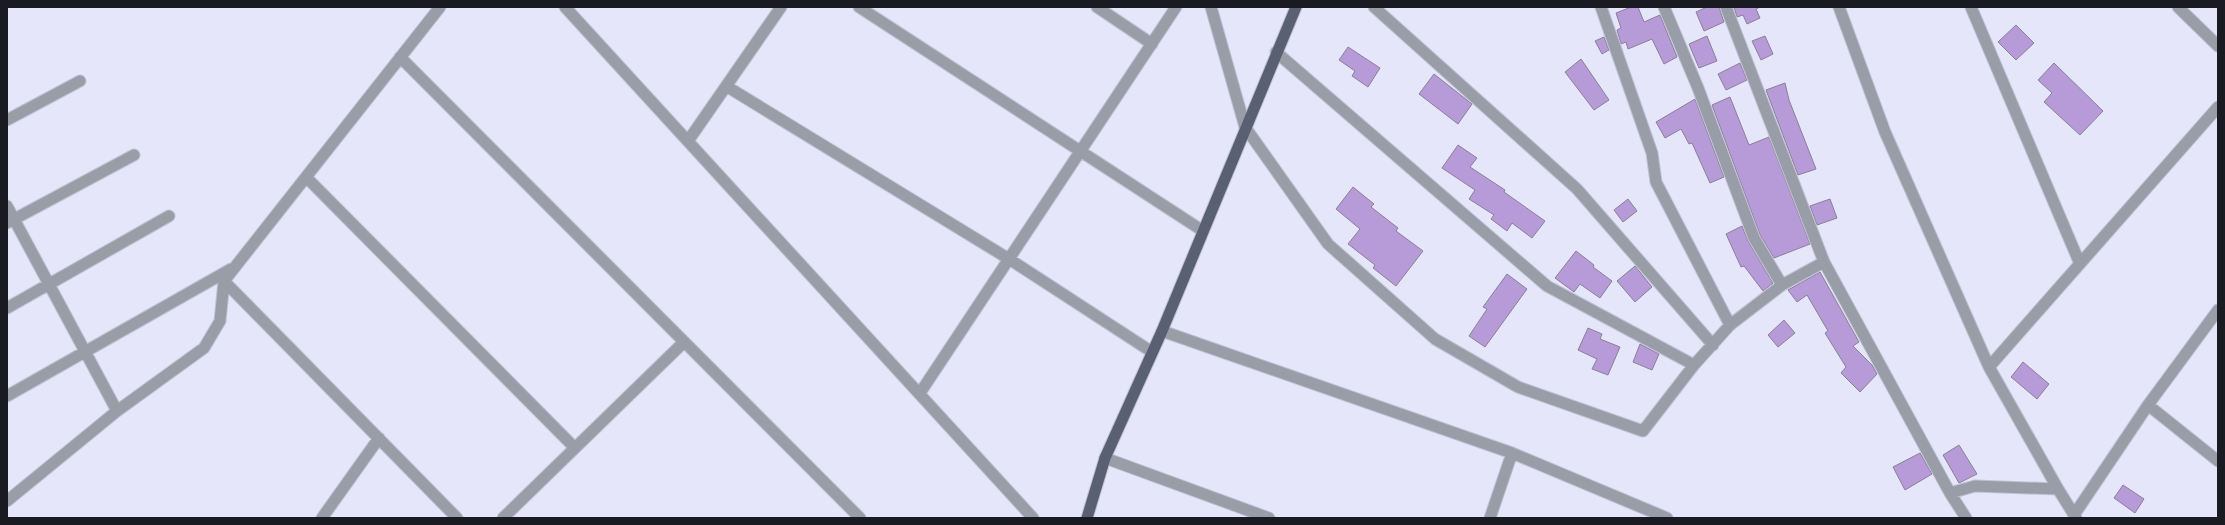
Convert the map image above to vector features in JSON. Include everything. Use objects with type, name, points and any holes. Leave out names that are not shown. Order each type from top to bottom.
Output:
[{"type":"main road","points":[[1086,518],[1105,458],[1162,331],[1276,52],[1296,7]]},
{"type":"street","points":[[7,501],[117,411],[204,348],[220,321],[224,281],[440,7]]},
{"type":"street","points":[[565,7],[1033,518]]},
{"type":"street","points":[[688,141],[781,7]]},
{"type":"street","points":[[859,7],[1203,231]]},
{"type":"street","points":[[1096,7],[1152,44]]},
{"type":"street","points":[[920,393],[1176,7]]},
{"type":"street","points":[[1211,7],[1245,127],[1328,244],[1435,339],[1518,387],[1643,431],[1694,365],[1730,325],[1782,286],[1824,262]]},
{"type":"street","points":[[1374,7],[1578,190],[1713,345]]},
{"type":"street","points":[[1601,7],[1652,152],[1656,182],[1730,325]]},
{"type":"street","points":[[1664,7],[1698,88],[1754,238],[1782,286]]},
{"type":"street","points":[[1726,7],[1824,262],[1950,493],[1966,518]]},
{"type":"street","points":[[1839,7],[1885,132],[1989,367],[2075,517],[2148,405],[2218,310]]},
{"type":"street","points":[[1971,7],[2080,264]]},
{"type":"street","points":[[2178,7],[2218,46]]},
{"type":"street","points":[[1276,52],[1547,286],[1694,365]]},
{"type":"street","points":[[400,58],[860,518]]},
{"type":"street","points":[[7,120],[80,81]]},
{"type":"street","points":[[726,86],[1009,259],[1152,352]]},
{"type":"street","points":[[1989,367],[2218,107]]},
{"type":"street","points":[[11,221],[134,155]]},
{"type":"street","points":[[306,177],[575,448]]},
{"type":"street","points":[[7,206],[11,221],[50,285],[117,411]]},
{"type":"street","points":[[7,308],[50,285],[169,216]]},
{"type":"street","points":[[7,396],[86,353],[237,265]]},
{"type":"street","points":[[224,281],[458,518]]},
{"type":"street","points":[[1162,331],[1512,453],[1667,518]]},
{"type":"street","points":[[503,518],[684,342]]},
{"type":"street","points":[[2148,405],[2218,461]]},
{"type":"street","points":[[322,518],[379,438]]},
{"type":"street","points":[[1490,518],[1512,453]]},
{"type":"street","points":[[1105,458],[1269,518]]},
{"type":"street","points":[[1950,493],[1975,486],[2058,489]]},
{"type":"building","points":[[1631,7],[1638,7],[1644,22],[1660,15],[1677,57],[1664,64],[1652,39],[1628,49],[1626,42],[1621,44],[1617,30],[1621,28],[1616,13]]},
{"type":"building","points":[[1707,7],[1719,7],[1724,22],[1704,31],[1696,12]]},
{"type":"building","points":[[1734,7],[1760,7],[1756,9],[1760,18],[1747,24],[1743,15],[1737,17]]},
{"type":"building","points":[[2016,25],[2034,43],[2016,60],[1998,42]]},
{"type":"building","points":[[1707,36],[1717,61],[1699,68],[1689,44]]},
{"type":"building","points":[[1765,36],[1773,54],[1761,60],[1752,41]]},
{"type":"building","points":[[1604,37],[1609,50],[1602,54],[1595,41]]},
{"type":"building","points":[[1348,47],[1380,68],[1368,87],[1352,76],[1355,71],[1339,60]]},
{"type":"building","points":[[1581,59],[1609,100],[1594,110],[1565,72]]},
{"type":"building","points":[[1740,63],[1747,80],[1726,90],[1718,74]]},
{"type":"building","points":[[2054,63],[2103,111],[2080,135],[2044,102],[2052,93],[2038,80]]},
{"type":"building","points":[[1434,74],[1472,104],[1458,124],[1419,94]]},
{"type":"building","points":[[1785,83],[1789,100],[1816,169],[1798,175],[1766,90]]},
{"type":"building","points":[[1730,97],[1749,145],[1769,137],[1810,244],[1774,258],[1760,235],[1712,105]]},
{"type":"building","points":[[1695,99],[1724,177],[1710,183],[1692,143],[1689,144],[1681,129],[1665,138],[1656,122]]},
{"type":"building","points":[[1458,145],[1477,158],[1470,167],[1505,190],[1504,192],[1545,221],[1532,238],[1512,223],[1507,231],[1491,219],[1494,215],[1469,199],[1475,190],[1442,168]]},
{"type":"building","points":[[1353,187],[1374,204],[1371,207],[1398,228],[1396,231],[1423,251],[1396,286],[1373,268],[1375,265],[1348,244],[1360,229],[1336,209]]},
{"type":"building","points":[[1628,199],[1637,211],[1623,222],[1614,210]]},
{"type":"building","points":[[1830,199],[1837,218],[1817,225],[1810,206]]},
{"type":"building","points":[[1742,226],[1748,241],[1773,283],[1763,291],[1744,266],[1741,267],[1726,234]]},
{"type":"building","points":[[1576,251],[1594,265],[1593,267],[1612,281],[1600,298],[1580,284],[1574,292],[1555,278]]},
{"type":"building","points":[[1635,266],[1652,287],[1635,302],[1617,281]]},
{"type":"building","points":[[1820,272],[1859,342],[1853,346],[1872,365],[1877,374],[1860,392],[1841,373],[1846,367],[1825,333],[1828,331],[1807,295],[1797,302],[1788,290]]},
{"type":"building","points":[[1507,274],[1527,289],[1485,347],[1469,336],[1487,309],[1483,307]]},
{"type":"building","points":[[1784,320],[1795,333],[1778,347],[1768,335]]},
{"type":"building","points":[[1588,328],[1602,334],[1600,339],[1620,347],[1608,375],[1592,369],[1597,359],[1578,350]]},
{"type":"building","points":[[1640,344],[1659,354],[1652,370],[1633,362]]},
{"type":"building","points":[[2023,362],[2049,384],[2037,399],[2011,377]]},
{"type":"building","points":[[1959,445],[1977,474],[1959,483],[1943,455]]},
{"type":"building","points":[[1920,453],[1932,474],[1905,490],[1893,467]]},
{"type":"building","points":[[2123,485],[2144,499],[2135,513],[2114,498]]}]
